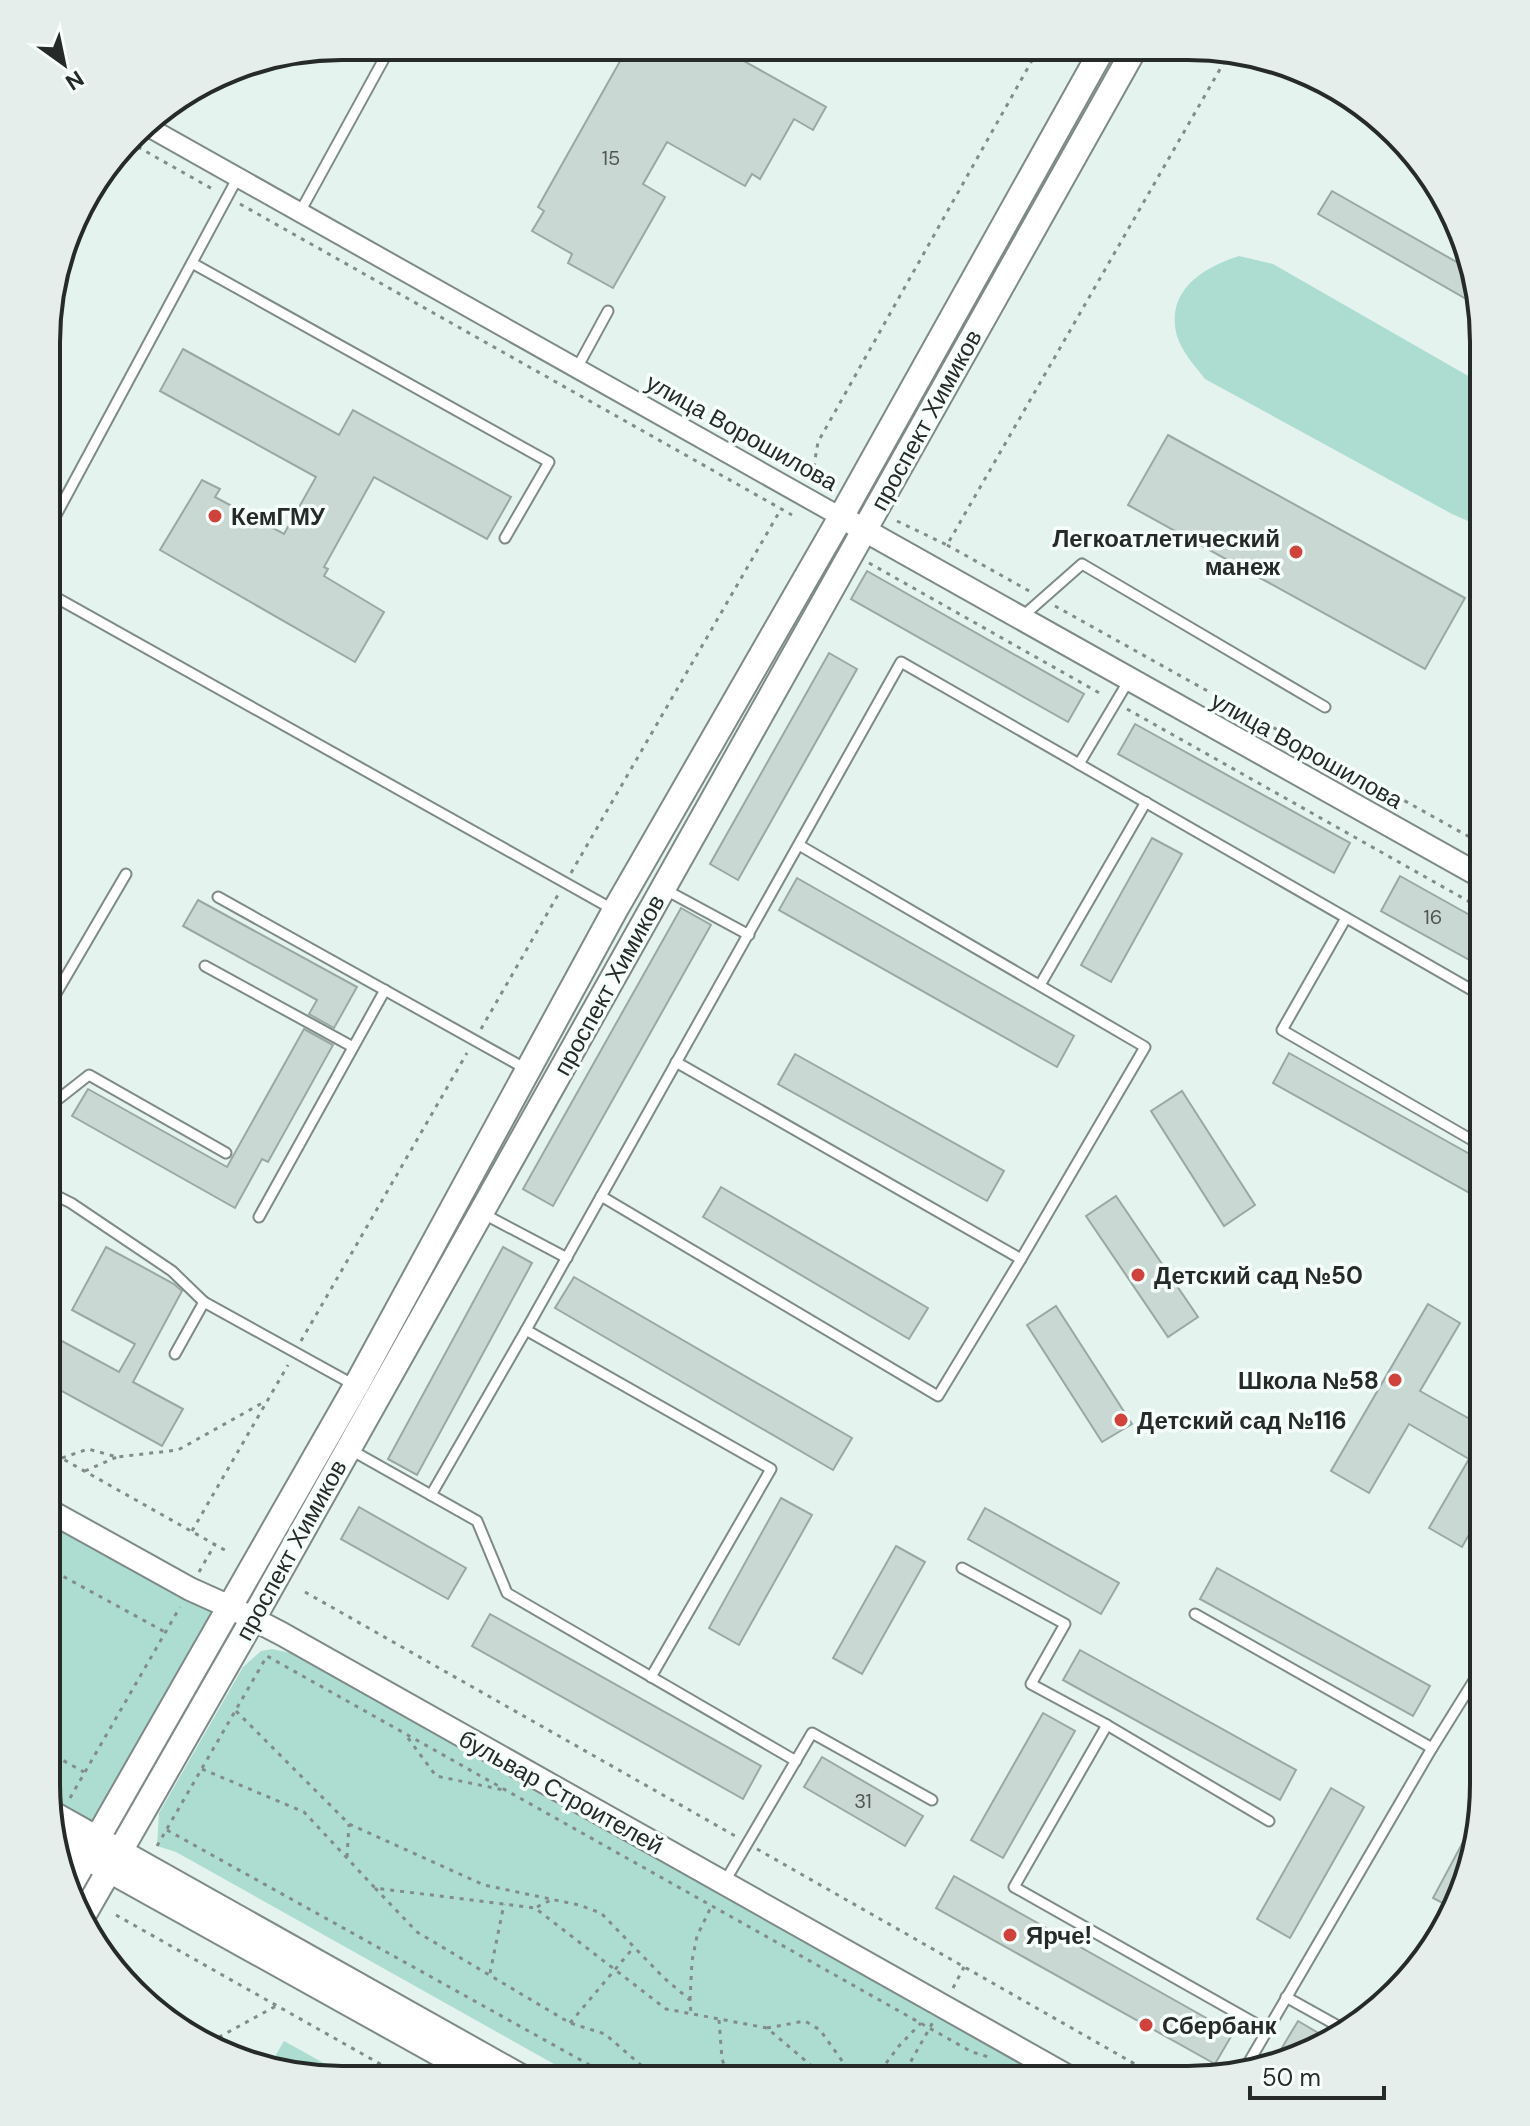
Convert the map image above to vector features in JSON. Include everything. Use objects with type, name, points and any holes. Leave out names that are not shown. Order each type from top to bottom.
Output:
[{"type":"main road","name":"проспект Химиков","points":[[76,1876],[356,1386],[615,910],[841,517],[1096,60]]},
{"type":"main road","name":"проспект Химиков","points":[[88,1907],[253,1619],[1128,60]]},
{"type":"main road","points":[[62,1821],[92,1848],[463,2066]]},
{"type":"main road","points":[[66,1843],[92,1848]]},
{"type":"main road","points":[[114,1861],[500,2066]]},
{"type":"street","name":"улица Ворошилова","points":[[155,131],[1470,870]]},
{"type":"street","name":"бульвар Строителей","points":[[60,1517],[190,1589],[253,1619],[1049,2066]]},
{"type":"lane","points":[[300,212],[383,61]]},
{"type":"lane","points":[[60,508],[238,177]]},
{"type":"lane","points":[[192,263],[549,462],[505,538]]},
{"type":"lane","points":[[577,368],[608,311]]},
{"type":"lane","points":[[1021,619],[1082,564],[1325,707]]},
{"type":"lane","points":[[60,600],[615,910]]},
{"type":"lane","points":[[431,1495],[901,662],[1470,989]]},
{"type":"lane","points":[[1079,764],[1129,680]]},
{"type":"lane","points":[[1040,985],[1146,802]]},
{"type":"lane","points":[[601,1196],[938,1396],[1145,1047],[799,845]]},
{"type":"lane","points":[[60,987],[126,874]]},
{"type":"lane","points":[[663,889],[749,935]]},
{"type":"lane","points":[[218,897],[528,1070]]},
{"type":"lane","points":[[1346,918],[1282,1030],[1469,1139]]},
{"type":"lane","points":[[205,966],[353,1047]]},
{"type":"lane","points":[[259,1217],[385,990]]},
{"type":"lane","points":[[676,1062],[1021,1259]]},
{"type":"lane","points":[[60,1098],[89,1075],[226,1153]]},
{"type":"lane","points":[[60,1198],[172,1271],[204,1302],[356,1386]]},
{"type":"lane","points":[[481,1213],[567,1258]]},
{"type":"lane","points":[[175,1354],[204,1302]]},
{"type":"lane","points":[[526,1330],[771,1469],[651,1677]]},
{"type":"lane","points":[[348,1449],[477,1521],[507,1593],[796,1761]]},
{"type":"lane","points":[[962,1568],[1065,1624],[1031,1684],[1269,1821]]},
{"type":"lane","points":[[1195,1614],[1432,1748]]},
{"type":"lane","points":[[1251,2059],[1432,1748],[1469,1691]]},
{"type":"lane","points":[[1107,1725],[1014,1887],[1267,2030]]},
{"type":"lane","points":[[724,1883],[812,1733],[932,1800]]},
{"type":"lane","points":[[1286,1997],[1335,2024]]},
{"type":"path","points":[[812,477],[818,442],[1032,60]]},
{"type":"path","points":[[947,545],[1224,62]]},
{"type":"path","points":[[139,147],[792,515]]},
{"type":"path","points":[[192,1531],[781,509]]},
{"type":"path","points":[[897,521],[947,545],[1470,837]]},
{"type":"path","points":[[866,562],[1470,902]]},
{"type":"path","points":[[85,1471],[117,1457],[178,1450],[267,1400]]},
{"type":"path","points":[[62,1458],[88,1449],[117,1457]]},
{"type":"path","points":[[62,1458],[230,1553]]},
{"type":"path","points":[[61,1808],[215,1544]]},
{"type":"path","points":[[60,1575],[165,1632]]},
{"type":"path","points":[[157,1846],[267,1656],[972,2052],[1002,2061],[1007,2066]]},
{"type":"path","points":[[236,1711],[349,1824],[484,1885],[579,1905],[601,1913],[664,1978],[690,2000]]},
{"type":"path","points":[[405,1734],[436,1776],[507,1791]]},
{"type":"path","points":[[60,1759],[84,1772]]},
{"type":"path","points":[[202,1769],[304,1812],[417,1932],[570,2023],[605,2034],[642,2066]]},
{"type":"path","points":[[347,1857],[349,1824]]},
{"type":"path","points":[[167,1830],[591,2066]]},
{"type":"path","points":[[375,1888],[535,1908],[666,2009],[767,2028],[805,2021],[820,2030],[846,2066]]},
{"type":"path","points":[[535,1908],[551,1900]]},
{"type":"path","points":[[490,1973],[504,1904]]},
{"type":"path","points":[[691,2014],[692,1961],[697,1936],[712,1906]]},
{"type":"path","points":[[116,1915],[384,2066]]},
{"type":"path","points":[[570,2023],[634,1947]]},
{"type":"path","points":[[949,1995],[964,1967]]},
{"type":"path","points":[[218,2038],[276,2006]]},
{"type":"path","points":[[908,2066],[937,2015]]},
{"type":"path","points":[[719,2019],[724,2066]]},
{"type":"path","points":[[884,2066],[921,2023]]},
{"type":"path","points":[[767,2028],[812,2066]]},
{"type":"green space","points":[[1239,256],[1273,264],[1470,377],[1470,522],[1205,379],[1179,342],[1176,306],[1190,284],[1225,261]]},
{"type":"green space","points":[[60,1516],[230,1607],[97,1839],[62,1819]]},
{"type":"green space","points":[[272,1649],[295,1654],[1025,2066],[558,2066],[176,1852],[157,1846],[159,1813],[243,1667],[261,1651]]},
{"type":"green space","points":[[284,2041],[328,2065],[305,2064],[274,2057]]},
{"type":"building","points":[[620,61],[743,61],[826,107],[813,130],[794,119],[760,179],[752,174],[745,186],[667,142],[643,184],[665,197],[613,288],[568,263],[572,254],[532,231],[544,211],[538,207]]},
{"type":"building","points":[[1332,191],[1458,263],[1467,299],[1318,214]]},
{"type":"building","name":"КемГМУ","points":[[183,349],[339,435],[353,410],[511,497],[487,539],[374,477],[324,567],[328,569],[324,576],[384,612],[355,662],[160,550],[202,480],[220,489],[215,497],[284,534],[316,477],[160,391]]},
{"type":"building","name":"Легкоатлетический манеж","points":[[1168,435],[1465,598],[1425,669],[1128,505]]},
{"type":"building","points":[[867,571],[1084,694],[1068,722],[851,599]]},
{"type":"building","points":[[829,653],[857,669],[738,880],[710,864]]},
{"type":"building","points":[[1135,724],[1350,843],[1334,873],[1118,754]]},
{"type":"building","points":[[1152,838],[1182,854],[1111,982],[1081,965]]},
{"type":"building","points":[[1400,876],[1470,915],[1470,960],[1381,911]]},
{"type":"building","points":[[797,878],[1074,1036],[1057,1067],[779,910]]},
{"type":"building","points":[[198,900],[357,987],[334,1028],[309,1014],[317,1000],[183,926]]},
{"type":"building","points":[[681,908],[711,925],[553,1206],[523,1189]]},
{"type":"building","points":[[304,1029],[333,1045],[268,1162],[262,1159],[235,1208],[72,1116],[88,1089],[227,1167]]},
{"type":"building","points":[[1289,1053],[1469,1154],[1469,1193],[1273,1083]]},
{"type":"building","points":[[795,1054],[1004,1171],[987,1201],[778,1084]]},
{"type":"building","points":[[1182,1091],[1255,1205],[1224,1226],[1151,1111]]},
{"type":"building","points":[[721,1187],[928,1308],[909,1339],[703,1217]]},
{"type":"building","points":[[1116,1196],[1198,1317],[1168,1337],[1086,1216]]},
{"type":"building","points":[[106,1247],[182,1291],[133,1382],[183,1409],[162,1446],[60,1390],[60,1340],[119,1372],[135,1344],[72,1310]]},
{"type":"building","points":[[503,1247],[532,1263],[417,1475],[388,1459]]},
{"type":"building","points":[[574,1277],[852,1438],[833,1470],[555,1308]]},
{"type":"building","points":[[1428,1304],[1460,1323],[1420,1391],[1469,1419],[1469,1534],[1462,1547],[1429,1528],[1469,1459],[1409,1424],[1369,1493],[1331,1471]]},
{"type":"building","points":[[1056,1306],[1132,1424],[1102,1442],[1027,1325]]},
{"type":"building","points":[[781,1498],[812,1515],[739,1645],[709,1628]]},
{"type":"building","points":[[359,1507],[466,1568],[448,1599],[341,1539]]},
{"type":"building","points":[[985,1508],[1119,1583],[1101,1614],[968,1539]]},
{"type":"building","points":[[896,1546],[925,1562],[862,1674],[833,1658]]},
{"type":"building","points":[[1217,1568],[1430,1686],[1413,1716],[1200,1599]]},
{"type":"building","points":[[490,1614],[761,1766],[743,1799],[472,1646]]},
{"type":"building","points":[[1080,1650],[1296,1770],[1280,1800],[1063,1680]]},
{"type":"building","points":[[1043,1713],[1075,1731],[1003,1858],[971,1840]]},
{"type":"building","points":[[822,1757],[923,1816],[905,1846],[804,1787]]},
{"type":"building","points":[[1331,1788],[1364,1807],[1290,1938],[1257,1919]]},
{"type":"building","points":[[1465,1838],[1444,1904],[1433,1898]]},
{"type":"building","points":[[954,1876],[1233,2033],[1215,2064],[936,1908]]},
{"type":"building","points":[[1298,2021],[1319,2033],[1296,2045],[1280,2051]]},
{"type":"place","name":"КемГМУ","points":[[215,516]]},
{"type":"place","name":"Легкоатлетический манеж","points":[[1296,552]]},
{"type":"place","name":"Детский сад №50","points":[[1138,1275]]},
{"type":"place","name":"Школа №58","points":[[1395,1380]]},
{"type":"place","name":"Детский сад №116","points":[[1121,1420]]},
{"type":"place","name":"Ярче!","points":[[1010,1935]]},
{"type":"place","name":"Сбербанк","points":[[1146,2025]]}]
